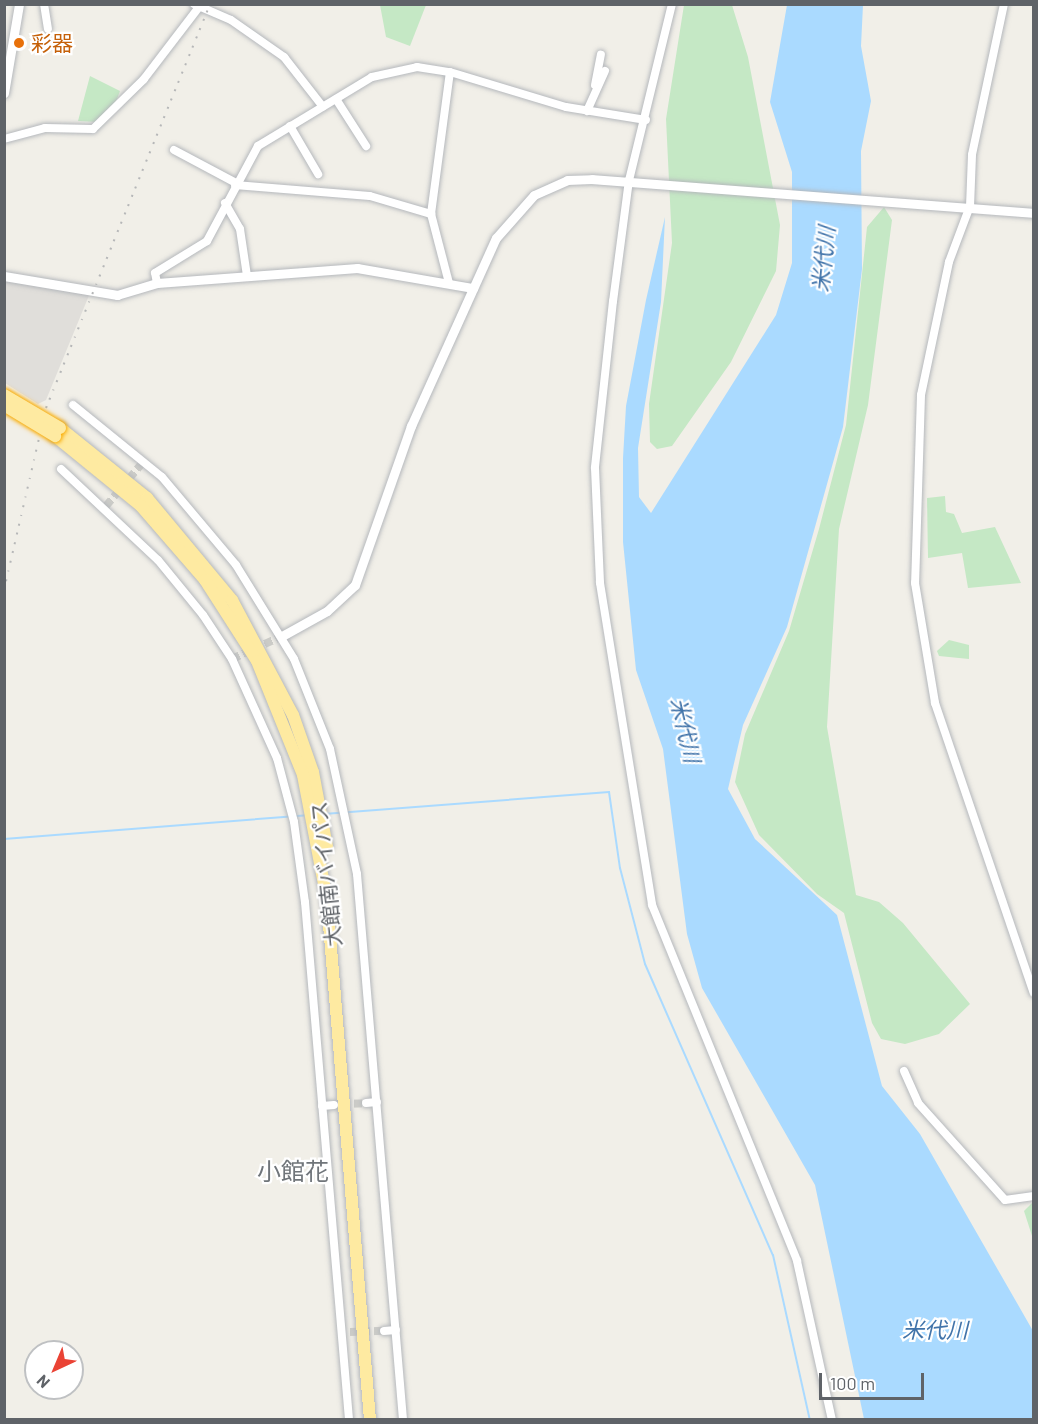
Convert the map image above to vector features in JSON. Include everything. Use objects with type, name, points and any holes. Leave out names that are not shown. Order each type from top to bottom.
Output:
[{"type":"highway","name":"大館南バイパス","points":[[6,398],[57,432],[141,506],[224,606],[271,691],[315,800],[322,834],[370,1419]]},
{"type":"street","points":[[4,93],[19,4]]},
{"type":"street","points":[[44,4],[48,29]]},
{"type":"street","points":[[672,4],[634,181],[595,468],[600,583],[642,870],[670,957],[797,1261],[832,1419]]},
{"type":"street","points":[[1004,4],[972,155],[970,206],[949,262],[921,395],[915,583],[937,711],[1034,993]]},
{"type":"street","points":[[4,139],[45,128],[93,129],[144,79],[197,6],[231,20],[284,57],[322,107]]},
{"type":"street","points":[[587,111],[595,87],[601,55]]},
{"type":"street","points":[[157,283],[155,273],[207,241],[235,184],[258,146],[372,77],[395,70],[450,72],[587,111],[646,120]]},
{"type":"street","points":[[595,87],[605,71]]},
{"type":"street","points":[[449,283],[431,214],[450,72]]},
{"type":"street","points":[[336,99],[366,146]]},
{"type":"street","points":[[290,126],[318,174]]},
{"type":"street","points":[[174,150],[235,184],[370,196],[431,214]]},
{"type":"street","points":[[282,636],[327,610],[360,576],[407,436],[473,288],[506,220],[534,195],[567,180],[634,181],[954,204],[1034,213]]},
{"type":"street","points":[[225,203],[240,229],[248,276]]},
{"type":"street","points":[[4,276],[117,295],[157,283],[357,268],[473,288]]},
{"type":"street","points":[[73,405],[186,501],[282,636],[319,716],[346,816],[377,1102],[403,1419]]},
{"type":"street","points":[[62,469],[158,560],[203,615],[254,706],[293,817],[322,1106],[348,1419]]},
{"type":"street","points":[[904,1071],[918,1103],[1005,1200],[1034,1196]]},
{"type":"street","points":[[366,1103],[377,1102]]},
{"type":"street","points":[[322,1106],[334,1105]]},
{"type":"street","points":[[384,1331],[396,1330]]},
{"type":"street","points":[[340,1332],[350,1332]]},
{"type":"shaded area","points":[[4,281],[90,293],[46,400],[38,404],[5,383]]},
{"type":"green space","points":[[380,5],[426,5],[410,46],[386,37]]},
{"type":"green space","points":[[684,5],[732,5],[748,57],[780,225],[776,271],[731,362],[672,446],[657,449],[650,442],[649,404],[672,243],[666,119]]},
{"type":"green space","points":[[90,76],[120,91],[114,107],[98,122],[78,121]]},
{"type":"green space","points":[[884,207],[892,220],[868,405],[839,529],[827,727],[856,895],[879,902],[903,923],[970,1004],[939,1034],[905,1044],[881,1039],[872,1023],[844,913],[817,894],[759,835],[735,782],[745,734],[789,631],[846,425],[867,227]]},
{"type":"green space","points":[[945,496],[946,512],[954,514],[962,533],[995,527],[1021,583],[968,588],[962,553],[928,558],[927,498]]},
{"type":"green space","points":[[949,640],[969,645],[969,659],[939,656],[937,651]]},
{"type":"green space","points":[[1034,1202],[1033,1239],[1024,1211]]},
{"type":"water","name":"米代川","points":[[787,5],[863,5],[861,46],[871,101],[861,151],[862,269],[843,427],[787,627],[743,725],[728,789],[755,839],[837,915],[882,1086],[920,1134],[1033,1331],[1033,1419],[864,1419],[815,1185],[702,988],[687,934],[663,749],[636,670],[623,542],[623,458],[626,406],[646,300],[665,217],[661,302],[638,448],[639,497],[651,513],[776,315],[792,263],[792,172],[770,102]]},
{"type":"waterway","points":[[324,814],[609,792],[620,868],[645,964],[773,1255],[810,1420]]},
{"type":"waterway","points":[[4,839],[307,815]]},
{"type":"tunnel","points":[[106,506],[144,461]]},
{"type":"tunnel","points":[[232,659],[282,636]]},
{"type":"tunnel","points":[[342,1104],[366,1103]]},
{"type":"tunnel","points":[[350,1332],[384,1331]]},
{"type":"railway","points":[[4,590],[46,408],[210,4]]},
{"type":"place","name":"彩器","points":[[19,43]]},
{"type":"district","name":"小館花","points":[[293,1171]]}]
